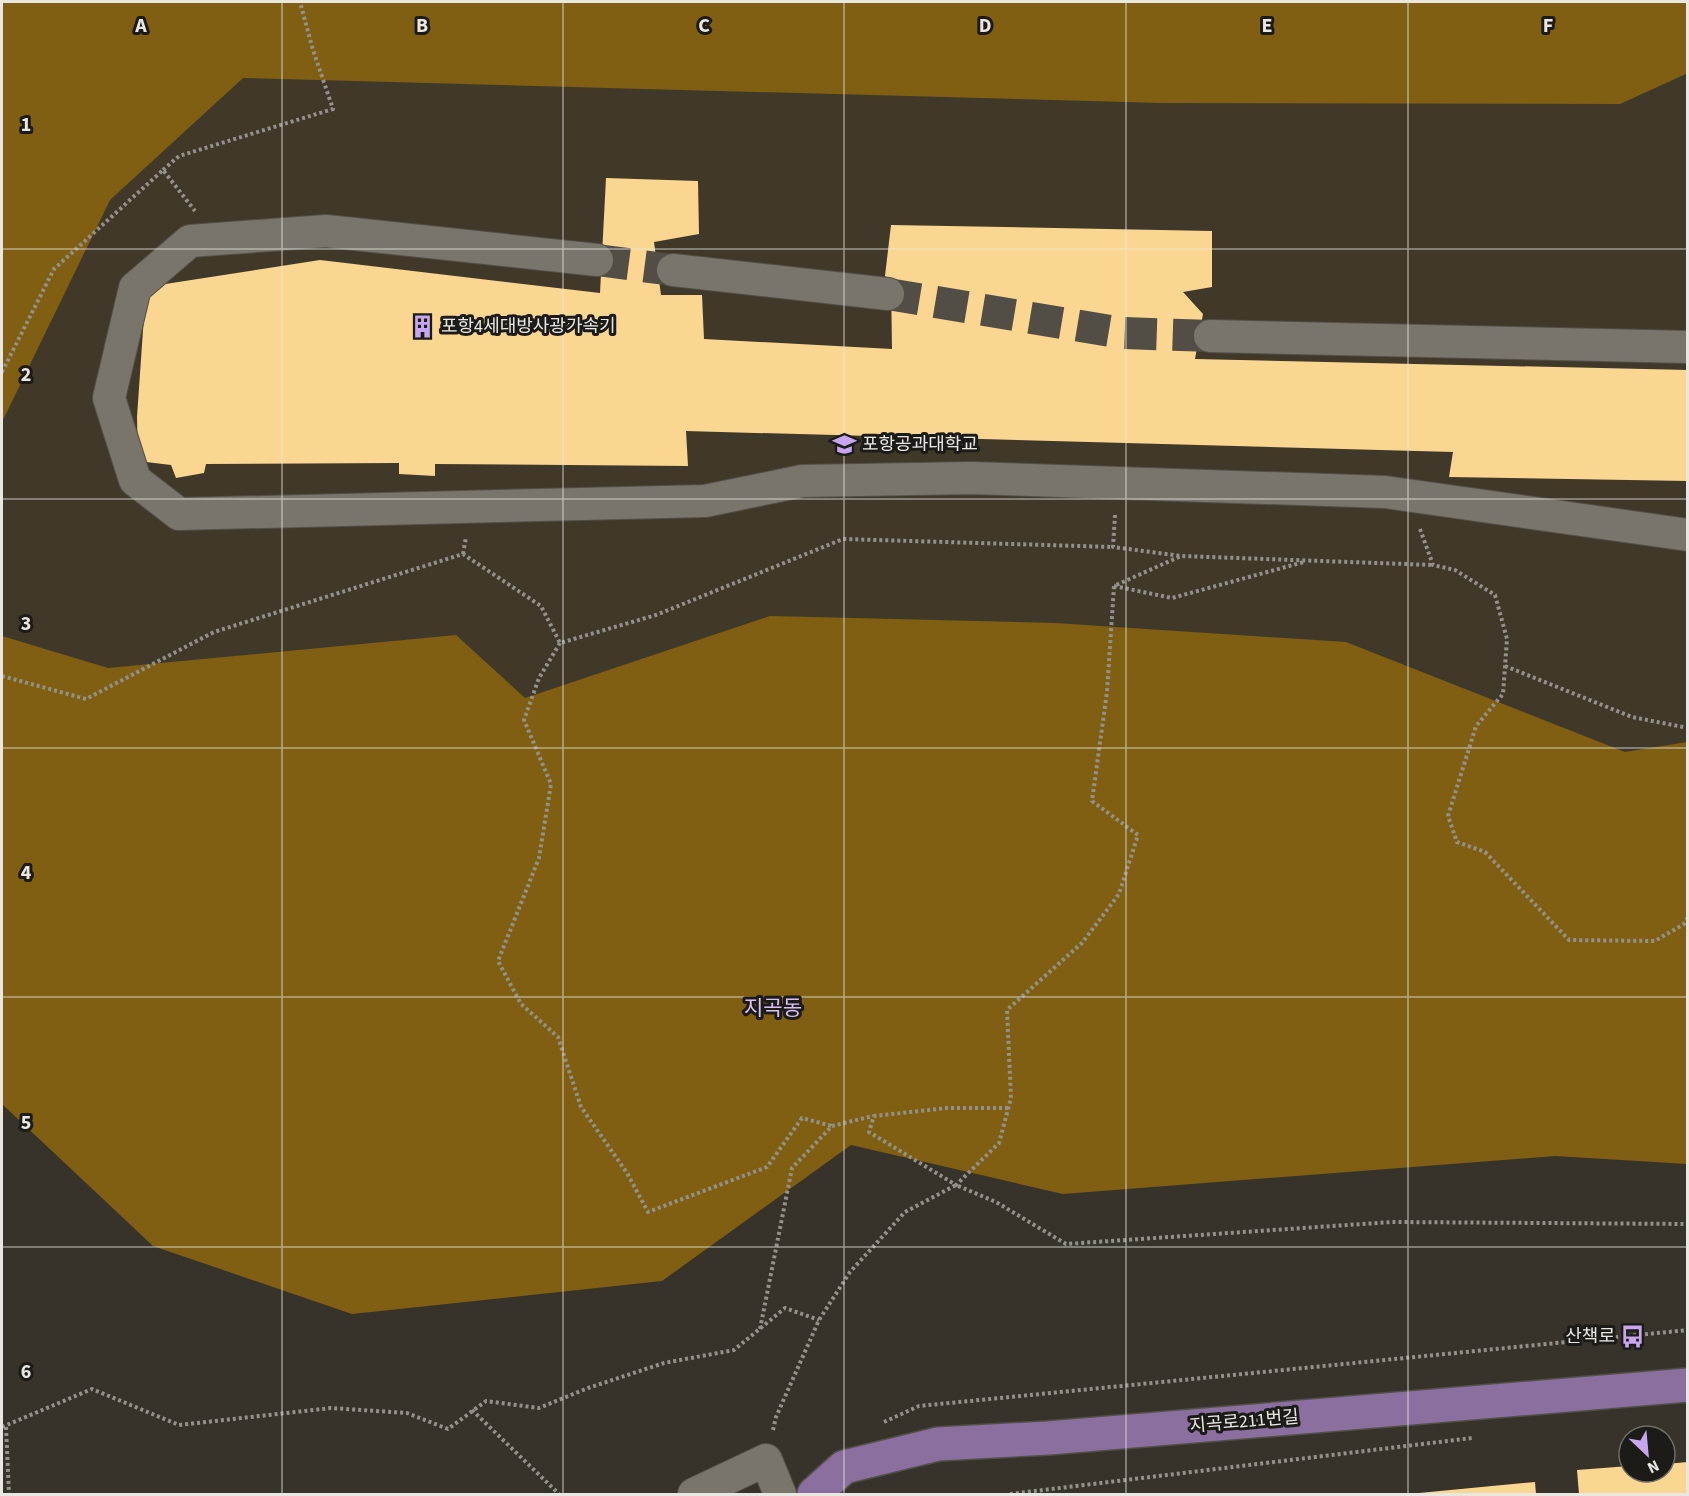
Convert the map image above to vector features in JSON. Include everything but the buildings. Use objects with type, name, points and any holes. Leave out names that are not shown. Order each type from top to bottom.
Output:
[{"type":"main road","name":"지곡로211번길","points":[[814,1494],[844,1467],[938,1444],[1059,1437],[1688,1384]]},
{"type":"lane","points":[[597,260],[326,231],[190,241],[135,288],[109,398],[135,480],[179,514],[705,501],[802,481],[971,478],[1407,495],[1688,535]]},
{"type":"lane","points":[[673,270],[888,294]]},
{"type":"lane","points":[[1210,336],[1688,347]]},
{"type":"lane","points":[[694,1494],[766,1460],[780,1494]]},
{"type":"path","points":[[2,372],[54,269],[179,156],[333,109],[300,2]]},
{"type":"path","points":[[163,170],[217,238]]},
{"type":"path","points":[[1113,547],[1117,483]]},
{"type":"path","points":[[1407,495],[1433,565]]},
{"type":"path","points":[[1008,1108],[947,1108],[874,1116],[832,1126],[802,1118],[767,1167],[648,1212],[627,1173],[581,1107],[558,1037],[521,1004],[498,961],[539,858],[550,784],[524,720],[539,678],[560,643],[656,615],[843,539],[1113,547],[1181,556],[1433,565],[1455,570],[1495,595],[1507,639],[1503,694],[1476,726],[1448,816],[1457,842],[1485,852],[1569,940],[1655,941],[1684,924],[1688,917]]},
{"type":"path","points":[[2,676],[86,699],[213,632],[463,554],[541,606],[560,643]]},
{"type":"path","points":[[1114,586],[1181,556]]},
{"type":"path","points":[[1114,586],[1172,598],[1308,561]]},
{"type":"path","points":[[766,1460],[776,1417],[819,1320],[850,1272],[904,1212],[956,1185],[999,1143],[1011,1098],[1007,1010],[1082,943],[1119,894],[1138,835],[1092,801],[1107,692],[1114,586]]},
{"type":"path","points":[[1505,666],[1632,717],[1688,728]]},
{"type":"path","points":[[874,1116],[869,1132],[956,1185],[996,1202],[1066,1244],[1392,1222],[1688,1224]]},
{"type":"path","points":[[760,1329],[792,1168],[832,1126]]},
{"type":"path","points":[[9,1494],[4,1427],[92,1389],[179,1425],[331,1408],[407,1413],[448,1429],[486,1401],[539,1408],[588,1388],[664,1363],[734,1350],[784,1308],[819,1320]]},
{"type":"path","points":[[876,1426],[919,1406],[1688,1330]]},
{"type":"path","points":[[472,1410],[560,1494]]},
{"type":"path","points":[[1010,1494],[1483,1436]]},
{"type":"shaded area","name":"포항공과대학교","points":[[2,2],[1687,2],[1687,997],[2,887]]},
{"type":"shaded area","points":[[2,2],[1687,2],[1688,73],[1620,104],[1162,103],[243,78],[110,200],[2,422]]},
{"type":"shaded area","points":[[770,616],[1055,623],[1346,642],[1625,752],[1687,742],[1687,1164],[1555,1156],[1063,1194],[851,1145],[662,1281],[352,1314],[153,1246],[2,1104],[2,636],[108,668],[456,635],[525,698]]},
{"type":"tunnel","points":[[597,260],[673,270]]},
{"type":"tunnel","points":[[888,294],[1122,333],[1210,336]]},
{"type":"place","name":"포항4세대방사광가속기","points":[[423,326]]},
{"type":"place","name":"포항공과대학교","points":[[844,444]]},
{"type":"place","name":"산책로","points":[[1633,1336]]},
{"type":"district","name":"지곡동","points":[[773,1008]]}]
